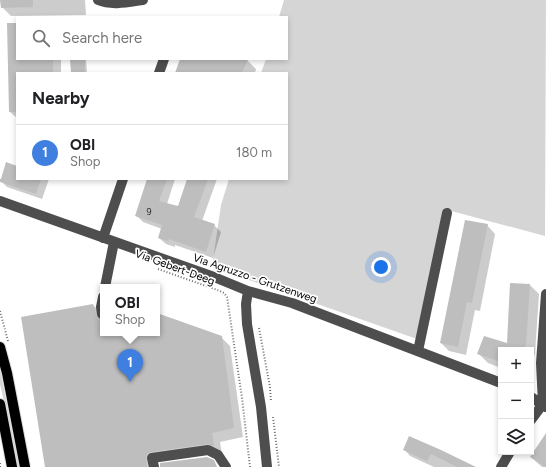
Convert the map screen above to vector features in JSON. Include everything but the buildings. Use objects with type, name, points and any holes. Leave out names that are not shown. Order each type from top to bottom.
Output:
[{"type":"main road","points":[[0,347],[7,373],[25,467]]},
{"type":"main road","points":[[0,404],[11,465]]},
{"type":"street","points":[[98,0],[111,3],[143,0]]},
{"type":"street","points":[[159,72],[164,60]]},
{"type":"street","points":[[103,238],[123,180]]},
{"type":"street","name":"Via Agruzzo - Grutzenweg","points":[[0,201],[214,277],[248,291],[292,303],[498,382]]},
{"type":"street","points":[[418,351],[447,213]]},
{"type":"street","points":[[106,284],[114,242]]},
{"type":"street","points":[[248,291],[246,304],[246,324],[262,407],[267,467]]},
{"type":"street","points":[[532,419],[544,406],[541,363],[546,294]]},
{"type":"street","points":[[534,399],[544,406]]},
{"type":"street","points":[[154,467],[152,458],[208,450],[218,455],[226,467]]},
{"type":"street","points":[[501,467],[508,455]]},
{"type":"path","name":"Via Gebert-Deeg","points":[[158,269],[220,291],[227,297],[242,398],[250,467]]},
{"type":"shaded area","points":[[284,0],[546,0],[545,236],[444,209],[417,339],[212,267],[221,205],[229,180],[288,180],[288,72],[261,72],[266,60],[288,60],[288,16],[279,16]]},
{"type":"shaded area","points":[[0,369],[19,467],[16,467],[0,384]]},
{"type":"place","name":"OBI","points":[[130,382]]}]
